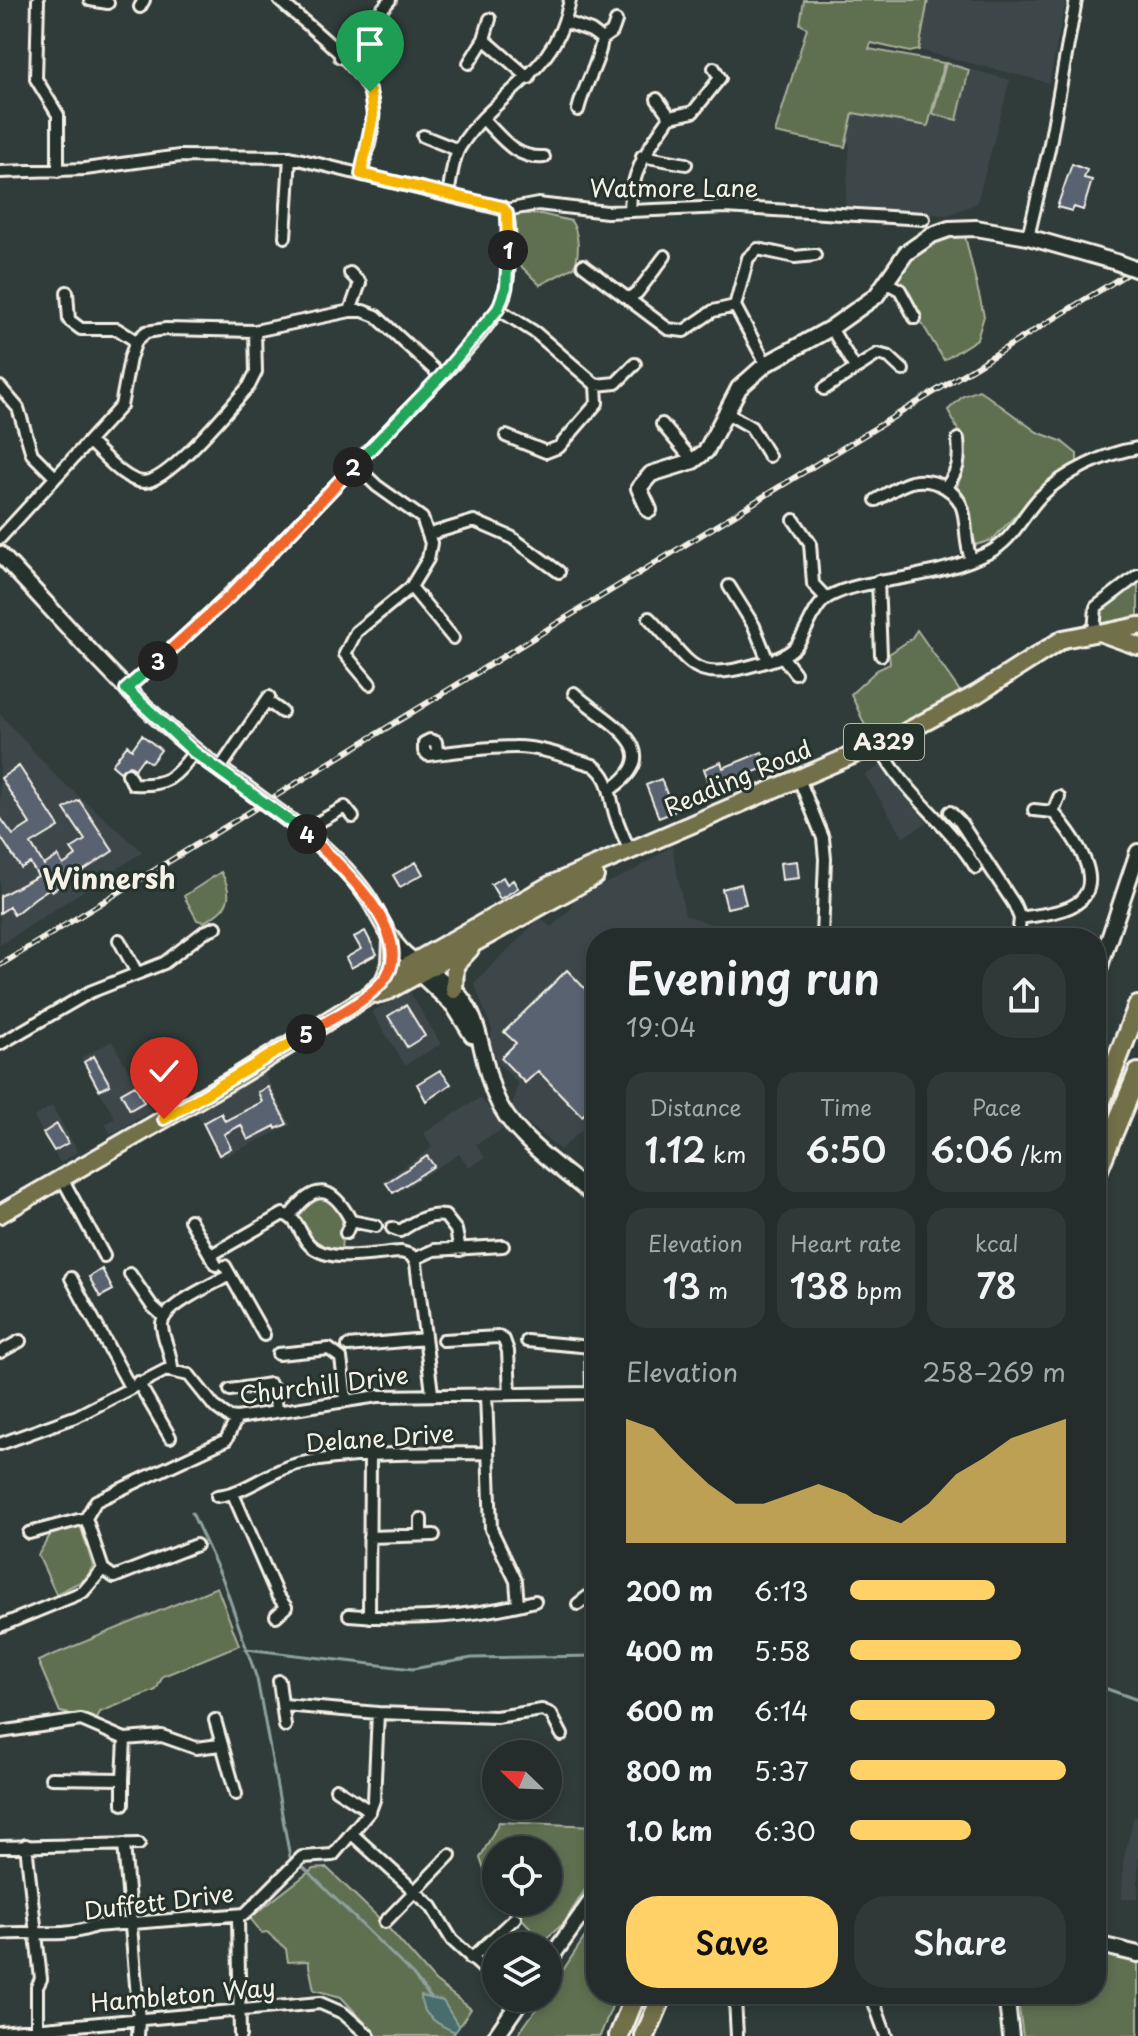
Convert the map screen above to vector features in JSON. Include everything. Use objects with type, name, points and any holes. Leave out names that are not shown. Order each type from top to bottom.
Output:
[{"type":"highway","points":[[1106,1088],[1138,1006]]},
{"type":"highway","points":[[1106,1150],[1138,1073]]},
{"type":"highway","points":[[619,2036],[632,2004]]},
{"type":"highway","points":[[645,2036],[659,2004]]},
{"type":"main road","points":[[649,510],[639,488],[651,474],[693,461],[706,451],[739,388],[766,364],[858,311],[887,283],[897,263],[915,244],[949,229],[976,228],[1028,237],[1138,270]]},
{"type":"main road","points":[[0,554],[126,689],[194,752],[303,831],[355,881],[392,939],[454,1006],[485,1059]]},
{"type":"main road","points":[[1100,633],[1138,644],[1138,628]]},
{"type":"main road","name":"Reading Road","points":[[371,994],[388,991],[550,885],[801,783],[965,701],[1063,639],[1138,628]]},
{"type":"main road","points":[[1106,948],[1138,852]]},
{"type":"main road","name":"Reading Road","points":[[0,1214],[371,994],[384,981],[420,968],[479,939],[593,877],[613,861]]},
{"type":"main road","points":[[384,981],[391,964],[392,939]]},
{"type":"main road","points":[[454,990],[457,961],[479,939]]},
{"type":"main road","points":[[420,968],[454,990],[473,1017],[496,1098],[509,1120],[586,1189]]},
{"type":"main road","points":[[562,1942],[586,1908]]},
{"type":"main road","points":[[1106,1946],[1138,1954]]},
{"type":"main road","points":[[1007,2004],[1011,2036]]},
{"type":"main road","points":[[496,2036],[512,2012]]},
{"type":"street","points":[[38,0],[36,79],[58,115],[58,171]]},
{"type":"street","points":[[90,0],[108,3]]},
{"type":"street","points":[[279,0],[366,85],[372,100],[373,115],[361,174]]},
{"type":"street","points":[[340,57],[389,5],[390,0]]},
{"type":"street","points":[[448,195],[458,150],[483,119],[529,78],[552,51],[566,22],[570,0]]},
{"type":"street","points":[[1028,237],[1049,149],[1076,0]]},
{"type":"street","points":[[469,63],[484,39],[490,19]]},
{"type":"street","points":[[578,110],[578,86],[600,61],[602,39],[612,32],[616,21]]},
{"type":"street","points":[[566,22],[591,31],[602,39]]},
{"type":"street","points":[[484,39],[529,78]]},
{"type":"street","points":[[630,211],[632,187],[642,156],[670,117],[693,112],[724,76],[714,68]]},
{"type":"street","points":[[657,99],[670,117]]},
{"type":"street","points":[[483,119],[514,150],[527,158],[544,157]]},
{"type":"street","points":[[423,136],[458,150]]},
{"type":"street","name":"Watmore Lane","points":[[0,172],[58,171],[180,156],[290,157],[506,210],[538,204],[594,211],[725,207],[924,219]]},
{"type":"street","points":[[642,156],[686,164]]},
{"type":"street","points":[[285,237],[290,157]]},
{"type":"street","points":[[126,689],[230,596],[441,376],[498,309],[506,287],[509,232],[506,210]]},
{"type":"street","points":[[766,364],[735,306],[748,258],[758,249],[795,257],[815,255]]},
{"type":"street","points":[[628,298],[637,293],[665,256]]},
{"type":"street","points":[[583,265],[668,329],[684,331],[713,311],[735,306]]},
{"type":"street","points":[[350,273],[360,283],[350,311]]},
{"type":"street","points":[[887,283],[900,290],[915,318]]},
{"type":"street","points":[[67,292],[69,320],[81,329],[117,329],[136,341]]},
{"type":"street","points":[[498,309],[536,333],[596,385],[597,403],[559,447],[546,452],[506,436]]},
{"type":"street","points":[[0,538],[121,406],[136,341],[146,332],[166,329],[255,331],[363,311],[376,316],[441,376]]},
{"type":"street","points":[[831,328],[855,368]]},
{"type":"street","points":[[89,442],[134,478],[143,482],[165,476],[249,386],[256,372],[255,331]]},
{"type":"street","points":[[824,389],[878,354],[889,357],[903,370]]},
{"type":"street","points":[[596,385],[616,383],[635,364]]},
{"type":"street","points":[[0,387],[18,408],[32,454],[55,477]]},
{"type":"street","points":[[725,412],[751,427],[769,456]]},
{"type":"street","points":[[662,424],[693,461]]},
{"type":"street","points":[[946,487],[958,472],[958,439]]},
{"type":"street","points":[[649,618],[677,646],[687,662],[710,674],[732,672],[768,661],[795,647],[826,598],[878,581],[919,575],[990,552],[1019,528],[1041,496],[1072,473],[1124,450],[1138,448]]},
{"type":"street","points":[[355,465],[377,486],[422,518],[430,534],[428,559],[411,587],[356,632],[345,654],[370,684]]},
{"type":"street","points":[[876,500],[909,482],[928,481],[946,487],[957,497],[964,513],[965,543],[971,559]]},
{"type":"street","points":[[794,520],[810,543],[813,584],[826,598]]},
{"type":"street","points":[[430,534],[474,521],[511,537],[559,572]]},
{"type":"street","points":[[1100,633],[1096,607],[1138,575]]},
{"type":"street","points":[[878,581],[881,655]]},
{"type":"street","points":[[729,586],[754,626],[768,661]]},
{"type":"street","points":[[411,587],[453,638]]},
{"type":"street","points":[[782,656],[795,673]]},
{"type":"street","points":[[574,693],[621,730],[636,755],[635,768],[629,777],[611,789]]},
{"type":"street","points":[[219,770],[268,699],[282,712]]},
{"type":"street","points":[[879,745],[905,782],[961,843],[976,868]]},
{"type":"street","points":[[437,751],[449,753],[525,747],[593,765],[606,778],[611,789],[614,811],[630,852]]},
{"type":"street","points":[[129,784],[153,786],[171,780],[194,752]]},
{"type":"street","points":[[801,783],[823,838],[822,928]]},
{"type":"street","points":[[1053,812],[1059,797]]},
{"type":"street","points":[[303,831],[345,807],[353,817]]},
{"type":"street","points":[[1020,918],[1070,907],[1086,895],[1091,880],[1082,855],[1066,827],[1053,812],[1034,810]]},
{"type":"street","points":[[950,812],[960,822],[1020,918],[1019,928]]},
{"type":"street","points":[[0,1044],[90,992],[164,963],[204,932],[216,927]]},
{"type":"street","points":[[119,940],[137,973]]},
{"type":"street","points":[[62,1178],[104,1256]]},
{"type":"street","points":[[290,1216],[300,1202],[318,1191],[326,1191],[335,1196],[351,1221],[376,1226]]},
{"type":"street","points":[[0,1444],[77,1416],[134,1384],[172,1370],[172,1357],[162,1330],[164,1317],[271,1220],[283,1214],[290,1216],[318,1252],[330,1255],[401,1252],[414,1259]]},
{"type":"street","points":[[401,1243],[396,1230],[436,1214],[445,1216],[456,1230],[460,1250]]},
{"type":"street","points":[[190,1220],[264,1335]]},
{"type":"street","points":[[346,1233],[351,1221]]},
{"type":"street","points":[[414,1259],[434,1250],[503,1246]]},
{"type":"street","points":[[414,1259],[432,1393]]},
{"type":"street","points":[[130,1274],[152,1306],[164,1317]]},
{"type":"street","points":[[71,1278],[134,1384],[170,1437]]},
{"type":"street","points":[[443,1340],[499,1337],[504,1340],[508,1351],[510,1394]]},
{"type":"street","points":[[348,1346],[425,1339]]},
{"type":"street","points":[[0,1352],[20,1341]]},
{"type":"street","points":[[527,1341],[586,1345]]},
{"type":"street","points":[[278,1354],[329,1349],[341,1358],[346,1399]]},
{"type":"street","name":"Churchill Drive","points":[[172,1370],[189,1375],[214,1406],[229,1417],[237,1418],[346,1399],[432,1393],[586,1393]]},
{"type":"street","points":[[230,1390],[270,1384],[274,1389],[276,1411]]},
{"type":"street","points":[[486,1394],[491,1529],[516,1581],[518,1605]]},
{"type":"street","points":[[29,1533],[86,1518],[96,1501],[226,1440],[237,1418]]},
{"type":"street","name":"Delane Drive","points":[[217,1496],[233,1494],[293,1465],[370,1456],[488,1453]]},
{"type":"street","points":[[369,1617],[370,1456]]},
{"type":"street","points":[[233,1494],[277,1595],[291,1607],[276,1616]]},
{"type":"street","points":[[86,1518],[103,1569],[114,1577],[196,1545]]},
{"type":"street","points":[[421,1519],[421,1534]]},
{"type":"street","points":[[369,1537],[434,1535]]},
{"type":"street","points":[[0,1626],[83,1592],[103,1569]]},
{"type":"street","points":[[578,1604],[586,1598]]},
{"type":"street","points":[[349,1615],[414,1620],[448,1618],[535,1601]]},
{"type":"street","points":[[279,1681],[285,1726]]},
{"type":"street","points":[[284,1705],[378,1713],[496,1717],[542,1710],[551,1714],[562,1735]]},
{"type":"street","points":[[336,1789],[370,1811],[374,1800],[378,1713]]},
{"type":"street","points":[[0,1732],[81,1720],[125,1739],[162,1736],[196,1748],[220,1745]]},
{"type":"street","points":[[215,1720],[236,1794]]},
{"type":"street","points":[[123,1804],[125,1739]]},
{"type":"street","points":[[51,1778],[123,1779]]},
{"type":"street","name":"Duffett Drive","points":[[0,1934],[51,1935],[130,1923],[238,1917],[255,1906],[302,1857],[333,1855],[370,1811]]},
{"type":"street","points":[[352,1834],[432,1907],[452,1940],[482,1968]]},
{"type":"street","points":[[124,1844],[138,2036]]},
{"type":"street","points":[[0,1847],[139,1844]]},
{"type":"street","points":[[26,1845],[41,1979],[37,1987],[37,2032]]},
{"type":"street","points":[[385,1922],[450,1855]]},
{"type":"street","points":[[238,1917],[240,2036]]},
{"type":"street","points":[[471,1959],[515,1918]]},
{"type":"street","name":"Hambleton Way","points":[[0,2032],[37,2032],[320,2003],[343,2013],[362,2034]]},
{"type":"street","points":[[735,2004],[737,2036]]},
{"type":"street","points":[[875,2004],[886,2036]]},
{"type":"shaded area","points":[[928,0],[1066,0],[1049,83],[919,50]]},
{"type":"shaded area","points":[[869,49],[914,59],[924,57],[1010,80],[977,203],[948,215],[845,208],[850,144],[846,142]]},
{"type":"shaded area","points":[[0,714],[57,777],[143,852],[0,945]]},
{"type":"shaded area","points":[[880,766],[927,823],[903,837],[865,775]]},
{"type":"shaded area","points":[[672,846],[685,915],[723,928],[586,928],[586,1126],[560,1150],[518,1115],[512,1106],[518,1084],[497,1062],[490,1041],[492,1030],[474,983],[540,918],[551,927],[571,909],[573,899],[633,871]]},
{"type":"shaded area","points":[[409,991],[441,1044],[405,1065],[372,1012]]},
{"type":"shaded area","points":[[112,1041],[151,1111],[111,1134],[105,1124],[115,1118],[81,1058]]},
{"type":"shaded area","points":[[264,1073],[291,1125],[221,1158],[197,1114]]},
{"type":"shaded area","points":[[480,1098],[506,1128],[476,1144],[485,1158],[469,1167],[459,1154],[394,1195],[383,1181],[432,1148],[424,1133]]},
{"type":"shaded area","points":[[52,1106],[78,1152],[60,1163],[34,1117]]},
{"type":"shaded area","points":[[1134,1816],[1138,1817],[1138,1899],[1122,1899],[1123,1862]]},
{"type":"green space","points":[[804,0],[928,0],[919,50],[910,52],[871,43],[869,49],[944,63],[928,126],[853,113],[845,147],[775,133],[807,28],[800,24]]},
{"type":"green space","points":[[946,63],[969,70],[957,120],[933,114]]},
{"type":"green space","points":[[514,214],[541,214],[571,221],[578,244],[574,267],[540,285],[512,257]]},
{"type":"green space","points":[[965,236],[984,316],[977,339],[944,360],[893,275],[896,268],[934,238]]},
{"type":"green space","points":[[979,390],[1037,432],[1061,441],[1077,454],[1077,465],[1050,479],[992,540],[976,545],[962,496],[956,490],[964,458],[958,431],[948,410],[963,396]]},
{"type":"green space","points":[[1138,584],[1138,618],[1106,625],[1098,620],[1099,608],[1130,586]]},
{"type":"green space","points":[[917,630],[961,693],[871,739],[851,694],[877,670],[890,664],[889,654],[911,639]]},
{"type":"green space","points":[[221,872],[228,889],[227,902],[204,922],[197,920],[184,896]]},
{"type":"green space","points":[[318,1196],[331,1198],[340,1214],[343,1225],[341,1253],[326,1249],[315,1241],[298,1217],[300,1206]]},
{"type":"green space","points":[[80,1525],[93,1566],[86,1579],[56,1594],[38,1555],[52,1532]]},
{"type":"green space","points":[[217,1587],[239,1645],[163,1676],[156,1690],[100,1712],[97,1719],[60,1712],[38,1661]]},
{"type":"green space","points":[[499,1822],[586,1826],[586,1888],[564,1923],[554,1932],[534,1932],[519,1916],[562,1916],[562,1836],[492,1836]]},
{"type":"green space","points":[[327,1868],[383,1922],[435,1981],[471,2009],[452,2036],[377,2036],[341,1997],[314,1990],[308,1961],[288,1962],[286,1949],[267,1932],[262,1933],[250,1918],[313,1869]]},
{"type":"green space","points":[[586,1935],[586,2004],[613,2004],[600,2036],[517,2036],[534,2012],[562,2012],[562,1972]]},
{"type":"green space","points":[[1106,1955],[1138,1962],[1138,2036],[1023,2036],[1018,2004],[1106,2004]]},
{"type":"water","points":[[421,1996],[443,2001],[459,2027],[455,2032],[427,2014]]},
{"type":"building","points":[[1072,164],[1087,170],[1084,178],[1092,180],[1083,210],[1057,207]]},
{"type":"building","points":[[142,735],[161,750],[151,763],[143,758],[135,769],[129,765],[120,772],[112,765],[127,745],[132,749]]},
{"type":"building","points":[[762,752],[768,767],[711,787],[704,769],[721,762],[723,768]]},
{"type":"building","points":[[19,766],[59,827],[31,844],[44,865],[58,856],[63,865],[76,856],[71,849],[85,840],[64,809],[79,800],[113,851],[52,891],[50,888],[14,915],[9,907],[0,913],[0,896],[38,876],[30,863],[21,868],[0,836],[0,817],[13,835],[30,824],[1,778]]},
{"type":"building","points":[[661,779],[674,812],[659,818],[646,785]]},
{"type":"building","points":[[797,861],[799,878],[782,880],[780,863]]},
{"type":"building","points":[[416,862],[423,874],[400,887],[393,875]]},
{"type":"building","points":[[503,877],[507,884],[513,880],[518,888],[500,899],[491,884]]},
{"type":"building","points":[[741,884],[746,904],[727,908],[722,889]]},
{"type":"building","points":[[365,931],[377,954],[351,968],[346,958],[361,949],[354,937]]},
{"type":"building","points":[[567,970],[586,990],[586,1112],[582,1116],[538,1071],[525,1083],[501,1058],[516,1043],[504,1032]]},
{"type":"building","points":[[406,1005],[425,1036],[407,1047],[388,1016]]},
{"type":"building","points":[[94,1056],[110,1085],[99,1090],[84,1062]]},
{"type":"building","points":[[440,1070],[451,1084],[426,1101],[417,1084]]},
{"type":"building","points":[[135,1085],[144,1102],[130,1110],[121,1093]]},
{"type":"building","points":[[268,1087],[287,1124],[276,1129],[275,1126],[248,1140],[241,1125],[224,1134],[231,1148],[219,1155],[203,1123],[221,1113],[225,1121],[262,1102],[258,1092]]},
{"type":"building","points":[[57,1124],[68,1143],[54,1151],[43,1133]]},
{"type":"building","points":[[427,1156],[434,1166],[393,1193],[386,1183]]},
{"type":"building","points":[[102,1269],[113,1290],[100,1297],[89,1277]]},
{"type":"waterway","points":[[192,1513],[223,1580],[257,1679],[290,1857]]},
{"type":"waterway","points":[[246,1649],[413,1669],[472,1658],[586,1656]]},
{"type":"waterway","points":[[1106,1689],[1138,1700]]},
{"type":"waterway","points":[[302,1866],[413,1975],[431,1998]]},
{"type":"railway","points":[[0,965],[1138,267]]},
{"type":"district","name":"Winnersh","points":[[109,879]]},
{"type":"route","points":[[164,1119],[371,994],[384,981],[391,964],[392,939],[368,898],[346,871],[286,816],[171,733],[126,689],[230,596],[441,376],[474,339],[503,299],[509,232],[506,210],[361,174],[373,115],[370,92]]}]
